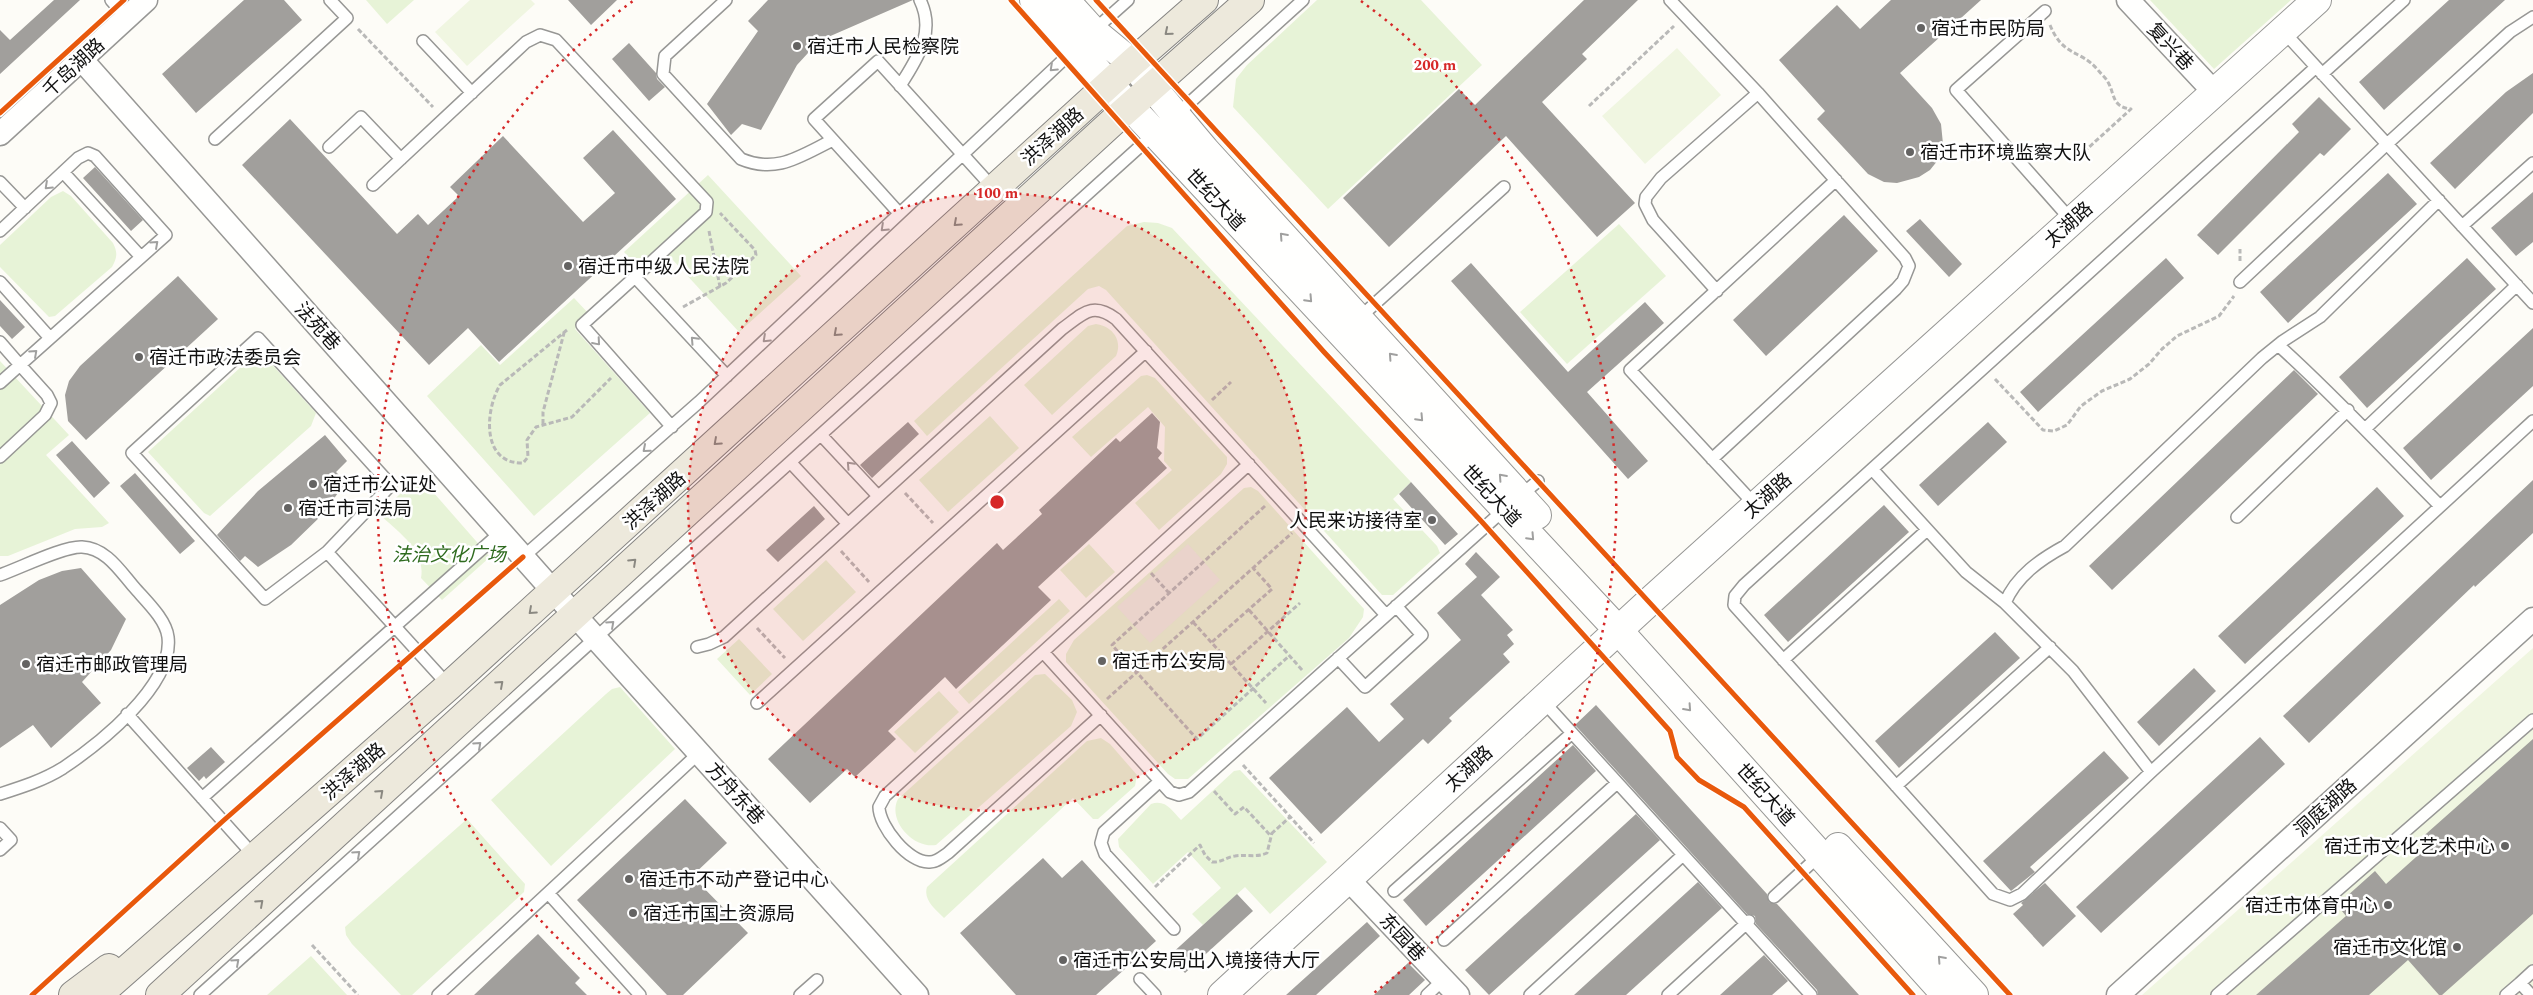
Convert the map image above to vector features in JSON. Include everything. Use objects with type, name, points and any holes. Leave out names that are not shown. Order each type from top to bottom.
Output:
[{"type":"main road","name":"洪泽湖路","points":[[98,995],[554,592],[1132,63],[1204,0]]},
{"type":"main road","name":"洪泽湖路","points":[[160,995],[858,356],[1142,120],[1163,100],[1250,0]]},
{"type":"main road","points":[[73,995],[255,857]]},
{"type":"street","name":"千岛湖路","points":[[0,134],[146,0]]},
{"type":"street","name":"世纪大道","points":[[1034,0],[1085,39],[1132,63],[1350,327]]},
{"type":"street","name":"世纪大道","points":[[1066,0],[1109,84],[1142,120],[1521,495],[1624,625],[1827,848],[1974,995]]},
{"type":"street","name":"复兴巷","points":[[2128,0],[2214,92]]},
{"type":"street","name":"太湖路","points":[[1222,995],[1624,625],[2318,0]]},
{"type":"street","name":"法苑巷","points":[[82,60],[554,592]]},
{"type":"street","name":"方舟东巷","points":[[554,592],[917,995]]},
{"type":"street","name":"洞庭湖路","points":[[2118,995],[2533,619]]},
{"type":"street","name":"世纪大道","points":[[1827,848],[1946,995]]},
{"type":"street","name":"东园巷","points":[[1348,879],[1450,987]]},
{"type":"lane","points":[[111,0],[127,18]]},
{"type":"lane","points":[[215,139],[347,18],[330,0]]},
{"type":"lane","points":[[726,0],[665,56],[663,74],[741,159],[753,164],[767,166],[789,161],[833,140]]},
{"type":"lane","points":[[900,86],[920,52],[928,24],[920,0]]},
{"type":"lane","points":[[522,557],[672,427],[1128,0]]},
{"type":"lane","points":[[200,995],[791,462],[1163,100],[1302,0]]},
{"type":"lane","points":[[1670,0],[1758,93],[1905,258],[1909,266],[1907,274],[1890,295],[1712,459]]},
{"type":"lane","points":[[2404,0],[2319,70],[1984,368],[1744,585],[1735,596],[1734,605],[1992,894],[2010,900],[2022,894],[2151,772],[2533,421]]},
{"type":"lane","points":[[2045,11],[1956,90],[2072,221]]},
{"type":"lane","points":[[2240,282],[2386,144],[2510,32],[2533,17]]},
{"type":"lane","points":[[2283,31],[2533,303]]},
{"type":"lane","points":[[373,185],[526,42],[540,36],[556,40],[706,207],[635,277],[582,325],[672,427]]},
{"type":"lane","points":[[423,41],[472,93]]},
{"type":"lane","points":[[899,213],[814,119],[878,61],[994,189]]},
{"type":"lane","points":[[1717,291],[1653,220],[1645,204],[1646,197],[1661,178],[1758,93]]},
{"type":"lane","points":[[329,147],[362,117],[401,159]]},
{"type":"lane","points":[[0,214],[4,227],[82,155],[88,153],[94,156],[166,234],[0,383]]},
{"type":"lane","points":[[2462,226],[2533,162]]},
{"type":"lane","points":[[63,172],[140,257]]},
{"type":"lane","points":[[1756,506],[1630,370],[1836,180]]},
{"type":"lane","points":[[0,182],[25,208]]},
{"type":"lane","points":[[1350,327],[1504,187]]},
{"type":"lane","points":[[2004,603],[2022,577],[2044,557],[2065,546],[2278,345],[2320,317],[2439,200]]},
{"type":"lane","points":[[635,277],[727,376]]},
{"type":"lane","points":[[0,282],[50,338]]},
{"type":"lane","points":[[2366,428],[2517,285]]},
{"type":"lane","points":[[697,647],[716,641],[747,616],[1062,329],[1087,311],[1099,309],[1116,319],[1386,615]]},
{"type":"lane","points":[[258,338],[391,485],[327,552],[265,599],[132,454],[258,338]]},
{"type":"lane","points":[[0,342],[47,395],[51,403],[45,415],[0,456]]},
{"type":"lane","points":[[2278,345],[2348,410],[2392,459],[2440,506]]},
{"type":"lane","points":[[757,703],[1146,351]]},
{"type":"lane","points":[[2237,517],[2348,410]]},
{"type":"lane","points":[[821,434],[878,496]]},
{"type":"lane","points":[[791,462],[848,524]]},
{"type":"lane","points":[[1098,712],[948,853],[937,860],[929,862],[918,860],[907,852],[888,832],[879,812],[881,801],[885,796],[1249,464]]},
{"type":"lane","points":[[1872,470],[1966,572],[2004,603],[2073,671],[2151,772]]},
{"type":"lane","points":[[1043,652],[1170,792],[1179,795],[1190,792],[1521,495]]},
{"type":"lane","points":[[1783,660],[1927,530]]},
{"type":"lane","points":[[202,798],[501,532]]},
{"type":"lane","points":[[0,575],[81,546],[102,552],[112,561],[160,619],[168,636],[168,649],[160,676],[127,714],[101,739],[62,768],[26,786],[0,794]]},
{"type":"lane","points":[[327,552],[449,686]]},
{"type":"lane","points":[[1338,658],[1365,687],[1372,681],[1422,635],[1396,606]]},
{"type":"lane","points":[[1896,786],[2050,648]]},
{"type":"lane","points":[[1542,700],[1683,855],[1747,922],[1808,994]]},
{"type":"lane","points":[[127,714],[255,857]]},
{"type":"lane","points":[[2217,995],[2533,720]]},
{"type":"lane","points":[[1394,891],[1572,733]]},
{"type":"lane","points":[[438,995],[699,753]]},
{"type":"lane","points":[[1160,781],[1104,832],[1101,838],[1105,854],[1174,929]]},
{"type":"lane","points":[[1444,940],[1617,783]]},
{"type":"lane","points":[[0,828],[11,840],[0,850]]},
{"type":"lane","points":[[1774,898],[1827,848]]},
{"type":"lane","points":[[1530,995],[1683,855]]},
{"type":"lane","points":[[548,894],[640,995]]},
{"type":"lane","points":[[1668,995],[1747,922]]},
{"type":"lane","points":[[2506,995],[2533,971]]},
{"type":"lane","points":[[1140,979],[1155,995]]},
{"type":"lane","points":[[800,995],[817,980]]},
{"type":"lane","points":[[2520,982],[2531,995]]},
{"type":"lane","points":[[1427,995],[1450,987]]},
{"type":"path","points":[[2045,11],[2060,44],[2095,66],[2108,82],[2116,103],[2121,108],[2131,109],[2087,149]]},
{"type":"path","points":[[1589,106],[1685,16]]},
{"type":"path","points":[[347,18],[444,119]]},
{"type":"path","points":[[706,207],[720,287]]},
{"type":"path","points":[[669,313],[720,287],[733,278],[756,255],[755,250],[726,218],[706,207]]},
{"type":"path","points":[[1984,368],[2043,430],[2054,431],[2067,425],[2080,406],[2095,396],[2130,379],[2149,364],[2162,349],[2178,336],[2220,316],[2234,296],[2240,282],[2240,249]]},
{"type":"path","points":[[582,325],[564,331],[500,385],[493,397],[488,429],[492,445],[512,463],[523,463],[528,457],[527,440],[536,426],[572,417],[621,370]]},
{"type":"path","points":[[543,424],[542,412],[555,357],[564,331]]},
{"type":"path","points":[[1200,411],[1231,382]]},
{"type":"path","points":[[895,481],[943,534]]},
{"type":"path","points":[[1277,495],[1112,644],[1196,739],[1289,656]]},
{"type":"path","points":[[1098,712],[1137,672],[1302,524]]},
{"type":"path","points":[[830,540],[879,593]]},
{"type":"path","points":[[1141,563],[1169,593]]},
{"type":"path","points":[[1212,642],[1272,590],[1253,568]]},
{"type":"path","points":[[1231,664],[1300,603]]},
{"type":"path","points":[[1249,610],[1312,681]]},
{"type":"path","points":[[747,616],[794,669]]},
{"type":"path","points":[[1193,622],[1276,714]]},
{"type":"path","points":[[1232,754],[1314,843]]},
{"type":"path","points":[[1204,779],[1235,814],[1244,806],[1270,835],[1290,817]]},
{"type":"path","points":[[1145,897],[1200,845],[1205,855],[1212,862],[1221,862],[1235,856],[1255,857],[1267,853],[1271,847],[1272,832]]},
{"type":"path","points":[[312,945],[358,995]]},
{"type":"green space","points":[[366,0],[414,0],[387,24]]},
{"type":"green space","points":[[470,0],[531,0],[535,4],[467,66],[435,32]]},
{"type":"green space","points":[[1317,0],[1421,0],[1482,65],[1328,209],[1233,107],[1236,79],[1247,65]]},
{"type":"green space","points":[[2150,0],[2291,0],[2214,69]]},
{"type":"green space","points":[[1677,48],[1721,95],[1645,164],[1602,116]]},
{"type":"green space","points":[[708,175],[801,276],[739,332],[661,247],[638,267],[624,252]]},
{"type":"green space","points":[[63,191],[71,196],[113,243],[116,255],[112,267],[55,316],[49,317],[0,267],[0,245],[51,197]]},
{"type":"green space","points":[[1144,222],[1158,223],[1172,228],[1411,482],[1393,499],[1437,546],[1440,553],[1393,595],[1382,595],[1106,290],[1099,286],[1088,289],[927,436],[914,421],[1127,226]]},
{"type":"green space","points":[[1619,224],[1666,276],[1567,364],[1520,312]]},
{"type":"green space","points":[[574,298],[590,315],[575,329],[650,413],[534,516],[427,396],[481,345],[500,365]]},
{"type":"green space","points":[[1102,325],[1115,335],[1118,345],[1116,356],[1052,415],[1024,385],[1088,326]]},
{"type":"green space","points":[[254,355],[267,359],[316,413],[311,426],[210,516],[204,513],[148,452]]},
{"type":"green space","points":[[0,361],[69,435],[46,455],[109,523],[102,527],[75,529],[8,556],[0,556]]},
{"type":"green space","points":[[1147,375],[1155,378],[1227,457],[1227,464],[1221,474],[1159,530],[1135,503],[1172,470],[1164,461],[1165,427],[1148,407],[1091,457],[1072,437],[1141,376]]},
{"type":"green space","points":[[990,416],[1019,448],[948,512],[919,480]]},
{"type":"green space","name":"法治文化广场","points":[[419,476],[490,557],[442,600],[421,578],[421,568],[415,550],[379,514]]},
{"type":"green space","points":[[1251,487],[1258,491],[1364,609],[1363,617],[1349,638],[1188,779],[1175,779],[1168,774],[1066,662],[1066,654],[1074,640],[1244,488]]},
{"type":"green space","points":[[1089,544],[1115,572],[1086,598],[1060,570]]},
{"type":"green space","points":[[826,560],[856,592],[803,641],[773,609]]},
{"type":"green space","points":[[1059,599],[1070,611],[969,704],[958,692]]},
{"type":"green space","points":[[739,639],[772,674],[750,695],[717,659]]},
{"type":"green space","name":"宿迁市体育中心","points":[[2533,648],[2533,995],[2142,995]]},
{"type":"green space","points":[[1045,674],[1072,700],[1077,712],[1071,726],[936,845],[927,845],[911,838],[899,824],[896,816],[898,799],[1035,675]]},
{"type":"green space","points":[[620,687],[675,749],[551,866],[491,800],[606,694],[612,689]]},
{"type":"green space","points":[[939,691],[959,712],[915,753],[894,732]]},
{"type":"green space","points":[[1101,738],[1110,744],[1137,775],[1135,786],[1098,819],[1093,819],[1073,798],[944,918],[928,900],[927,887],[1087,741]]},
{"type":"green space","points":[[1240,770],[1327,862],[1270,914],[1245,887],[1203,925],[1192,914],[1221,888],[1188,852],[1153,884],[1119,847],[1118,839],[1151,804],[1165,804],[1181,820],[1234,771]]},
{"type":"green space","points":[[467,819],[525,884],[524,892],[412,995],[401,995],[352,944],[346,935],[345,927]]},
{"type":"green space","points":[[311,956],[347,995],[267,995]]},
{"type":"shaded area","points":[[1188,544],[1220,580],[1150,643],[1117,607]]},
{"type":"building","points":[[54,0],[80,0],[0,74],[0,30],[10,40]]},
{"type":"building","points":[[244,0],[284,0],[302,20],[196,113],[162,74]]},
{"type":"building","points":[[568,0],[617,0],[591,25]]},
{"type":"building","points":[[768,0],[913,0],[819,41],[797,65],[761,130],[742,124],[731,135],[707,104],[758,31],[748,21]]},
{"type":"building","points":[[1584,0],[1638,0],[1582,54],[1587,59],[1542,102],[1635,203],[1597,237],[1506,136],[1389,247],[1343,198],[1459,89],[1475,105]]},
{"type":"building","points":[[1891,0],[1981,0],[1900,73],[1932,108],[1941,124],[1943,144],[1938,160],[1930,170],[1919,177],[1897,183],[1884,182],[1868,174],[1817,119],[1825,111],[1779,60],[1837,5],[1860,29]]},
{"type":"building","points":[[2449,0],[2505,0],[2384,110],[2359,82]]},
{"type":"building","points":[[629,43],[656,73],[657,79],[665,87],[649,101],[612,59]]},
{"type":"building","points":[[2533,73],[2533,113],[2455,189],[2430,163],[2506,92]]},
{"type":"building","points":[[2319,97],[2351,129],[2324,156],[2320,153],[2218,255],[2197,235],[2299,132],[2292,124]]},
{"type":"building","points":[[290,119],[397,234],[418,214],[428,225],[459,196],[450,187],[503,136],[583,222],[615,193],[583,158],[613,130],[676,199],[499,362],[468,328],[429,365],[242,165]]},
{"type":"building","points":[[95,167],[143,220],[131,231],[83,178]]},
{"type":"building","points":[[2388,173],[2417,204],[2288,323],[2260,292]]},
{"type":"building","points":[[2533,192],[2533,242],[2516,256],[2491,228]]},
{"type":"building","points":[[1844,215],[1878,251],[1766,356],[1733,320]]},
{"type":"building","points":[[1920,219],[1962,264],[1949,277],[1906,231]]},
{"type":"building","points":[[2166,258],[2184,278],[2038,412],[2020,392]]},
{"type":"building","points":[[2467,258],[2496,289],[2367,408],[2339,377]]},
{"type":"building","points":[[1471,263],[1568,372],[1645,302],[1664,323],[1587,392],[1648,461],[1628,479],[1451,281]]},
{"type":"building","points":[[178,276],[218,319],[86,440],[68,421],[65,395],[69,381],[80,366]]},
{"type":"building","points":[[0,300],[25,327],[12,339],[0,326]]},
{"type":"building","points":[[2533,328],[2533,386],[2431,480],[2403,448]]},
{"type":"building","points":[[2294,370],[2318,394],[2112,590],[2089,566]]},
{"type":"building","points":[[1152,413],[1160,422],[1157,448],[1162,453],[1158,458],[1167,468],[1038,587],[1051,600],[956,689],[945,677],[888,731],[896,739],[855,777],[847,769],[810,803],[768,759],[997,543],[1003,550],[1042,514],[1039,510],[1116,438],[1120,442]]},
{"type":"building","points":[[908,422],[919,434],[872,478],[860,465]]},
{"type":"building","points":[[1988,422],[2007,442],[1938,506],[1919,485]]},
{"type":"building","points":[[325,435],[347,461],[336,472],[346,482],[322,515],[291,545],[258,567],[245,556],[240,561],[217,535],[258,491]]},
{"type":"building","points":[[72,441],[110,483],[94,498],[56,455]]},
{"type":"building","points":[[135,473],[195,541],[180,554],[120,486]]},
{"type":"building","points":[[2533,480],[2533,533],[2475,587],[2474,585],[2309,743],[2283,716]]},
{"type":"building","points":[[1411,482],[1458,534],[1445,545],[1399,494]]},
{"type":"building","points":[[2377,487],[2404,516],[2245,664],[2218,636]]},
{"type":"building","points":[[1884,505],[1909,532],[1788,642],[1764,615]]},
{"type":"building","points":[[814,506],[825,519],[778,562],[766,550]]},
{"type":"building","points":[[1476,552],[1500,577],[1481,595],[1513,630],[1507,635],[1514,644],[1503,654],[1510,662],[1449,718],[1452,721],[1428,744],[1423,739],[1321,834],[1269,778],[1347,707],[1379,742],[1404,719],[1390,704],[1461,640],[1437,613],[1477,577],[1465,564]]},
{"type":"building","points":[[81,568],[126,619],[111,650],[82,682],[101,703],[51,748],[33,725],[0,748],[0,605],[39,580],[62,571]]},
{"type":"building","points":[[1995,632],[2020,658],[1899,768],[1875,741]]},
{"type":"building","points":[[2194,668],[2216,691],[2159,746],[2137,722]]},
{"type":"building","points":[[1596,705],[1767,894],[1769,902],[1777,904],[1859,995],[1818,995],[1817,990],[1756,924],[1755,916],[1747,914],[1575,725]]},
{"type":"building","points":[[2260,737],[2285,764],[2101,933],[2076,907]]},
{"type":"building","points":[[2533,739],[2533,914],[2442,995],[2439,995],[2408,960],[2369,995],[2256,995],[2346,916],[2337,905],[2375,871],[2386,884],[2425,849],[2418,841]]},
{"type":"building","points":[[1573,745],[1596,771],[1426,926],[1403,900]]},
{"type":"building","points":[[211,747],[225,762],[206,779],[204,776],[199,781],[187,768]]},
{"type":"building","points":[[2104,751],[2129,778],[2030,867],[2035,872],[2011,891],[1983,861]]},
{"type":"building","points":[[685,799],[727,843],[692,876],[748,933],[683,995],[667,995],[577,900]]},
{"type":"building","points":[[1636,814],[1660,840],[1489,995],[1465,970]]},
{"type":"building","points":[[1043,858],[1062,878],[1082,860],[1156,941],[1096,995],[1016,995],[960,933]]},
{"type":"building","points":[[1698,882],[1722,908],[1626,995],[1574,995]]},
{"type":"building","points":[[2045,883],[2076,916],[2043,947],[2013,914],[2023,905],[2021,903]]},
{"type":"building","points":[[1237,894],[1253,911],[1185,973],[1169,956]]},
{"type":"building","points":[[1367,922],[1380,936],[1316,995],[1286,995]]},
{"type":"building","points":[[538,934],[580,978],[575,983],[587,995],[474,995]]},
{"type":"building","points":[[1764,955],[1788,981],[1772,995],[1720,995]]},
{"type":"building","points":[[1408,963],[1425,980],[1409,995],[1374,995]]},
{"type":"cycle path","points":[[0,113],[124,0]]},
{"type":"cycle path","points":[[1011,0],[1324,352],[1482,522],[1670,731],[1677,757],[1699,780],[1744,807],[1913,995]]},
{"type":"cycle path","points":[[1096,0],[2010,995]]},
{"type":"cycle path","points":[[32,995],[223,821],[523,557]]},
{"type":"place","name":"宿迁市民防局","points":[[1921,28]]},
{"type":"place","name":"宿迁市人民检察院","points":[[797,46]]},
{"type":"place","name":"宿迁市环境监察大队","points":[[1910,152]]},
{"type":"place","name":"宿迁市中级人民法院","points":[[568,266]]},
{"type":"place","name":"宿迁市政法委员会","points":[[139,357]]},
{"type":"place","name":"宿迁市公证处","points":[[313,484]]},
{"type":"place","name":"宿迁市司法局","points":[[288,508]]},
{"type":"place","name":"人民来访接待室","points":[[1432,520]]},
{"type":"place","name":"宿迁市公安局","points":[[1102,661]]},
{"type":"place","name":"宿迁市邮政管理局","points":[[26,664]]},
{"type":"place","name":"宿迁市文化艺术中心","points":[[2505,846]]},
{"type":"place","name":"宿迁市不动产登记中心","points":[[629,879]]},
{"type":"place","name":"宿迁市体育中心","points":[[2388,905]]},
{"type":"place","name":"宿迁市国土资源局","points":[[633,913]]},
{"type":"place","name":"宿迁市文化馆","points":[[2457,947]]},
{"type":"place","name":"宿迁市公安局出入境接待大厅","points":[[1063,960]]}]
